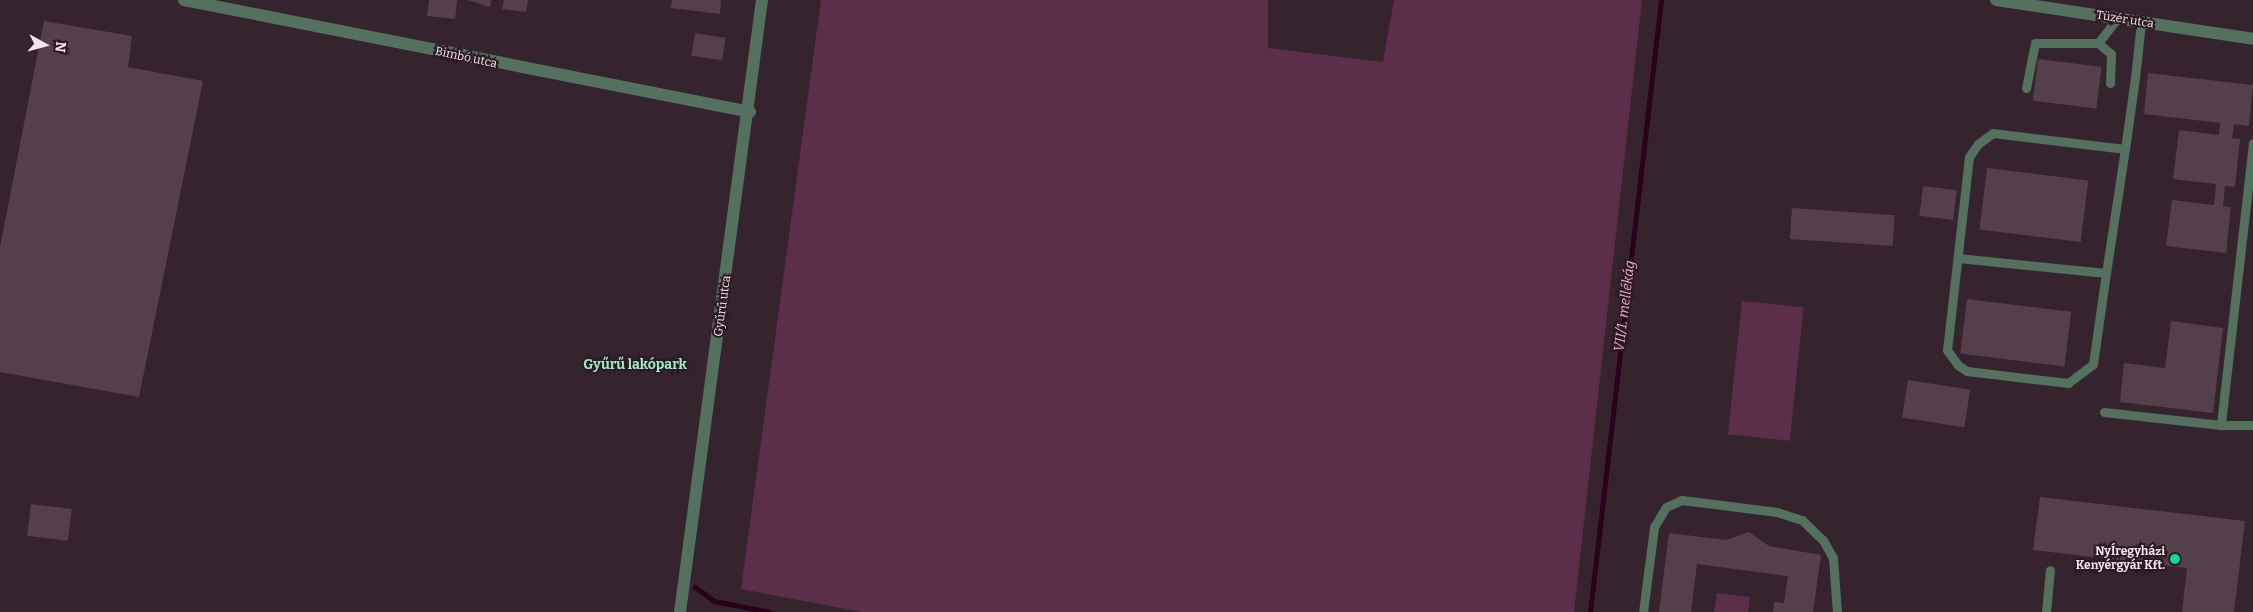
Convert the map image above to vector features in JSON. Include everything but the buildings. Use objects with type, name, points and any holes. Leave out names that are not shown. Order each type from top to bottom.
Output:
[{"type":"street","name":"Bimbó utca","points":[[184,0],[750,112]]},
{"type":"street","name":"Gyűrű utca","points":[[680,612],[750,112],[762,0]]},
{"type":"street","name":"Tüzér utca","points":[[1996,0],[2116,20],[2253,39]]},
{"type":"lane","points":[[2098,43],[2116,20]]},
{"type":"lane","points":[[2125,149],[1993,133],[1969,157],[1948,350],[1958,365],[1967,371],[2068,383],[2092,364],[2125,149],[2141,23]]},
{"type":"lane","points":[[2026,88],[2035,43],[2098,43],[2108,49],[2112,59],[2110,83]]},
{"type":"lane","points":[[2221,425],[2253,143]]},
{"type":"lane","points":[[1958,258],[2106,273]]},
{"type":"lane","points":[[2104,412],[2221,425],[2253,425]]},
{"type":"lane","points":[[1643,612],[1654,528],[1666,507],[1682,500],[1777,512],[1802,520],[1824,540],[1834,558],[1837,612]]},
{"type":"lane","points":[[2046,612],[2050,570]]},
{"type":"shaded area","points":[[821,0],[1268,0],[1268,48],[1383,62],[1394,0],[1642,0],[1574,612],[862,612],[741,589]]},
{"type":"shaded area","points":[[1742,301],[1804,307],[1790,441],[1728,434]]},
{"type":"shaded area","points":[[1717,593],[1750,597],[1748,612],[1714,612]]},
{"type":"waterway","name":"VII/1. mellékág","points":[[1590,612],[1661,0]]},
{"type":"waterway","points":[[695,587],[714,601],[770,612]]},
{"type":"place","name":"NyÍregyházi Kenyérgyár Kft.","points":[[2175,559]]},
{"type":"district","name":"Gyűrű lakópark","points":[[635,365]]}]
